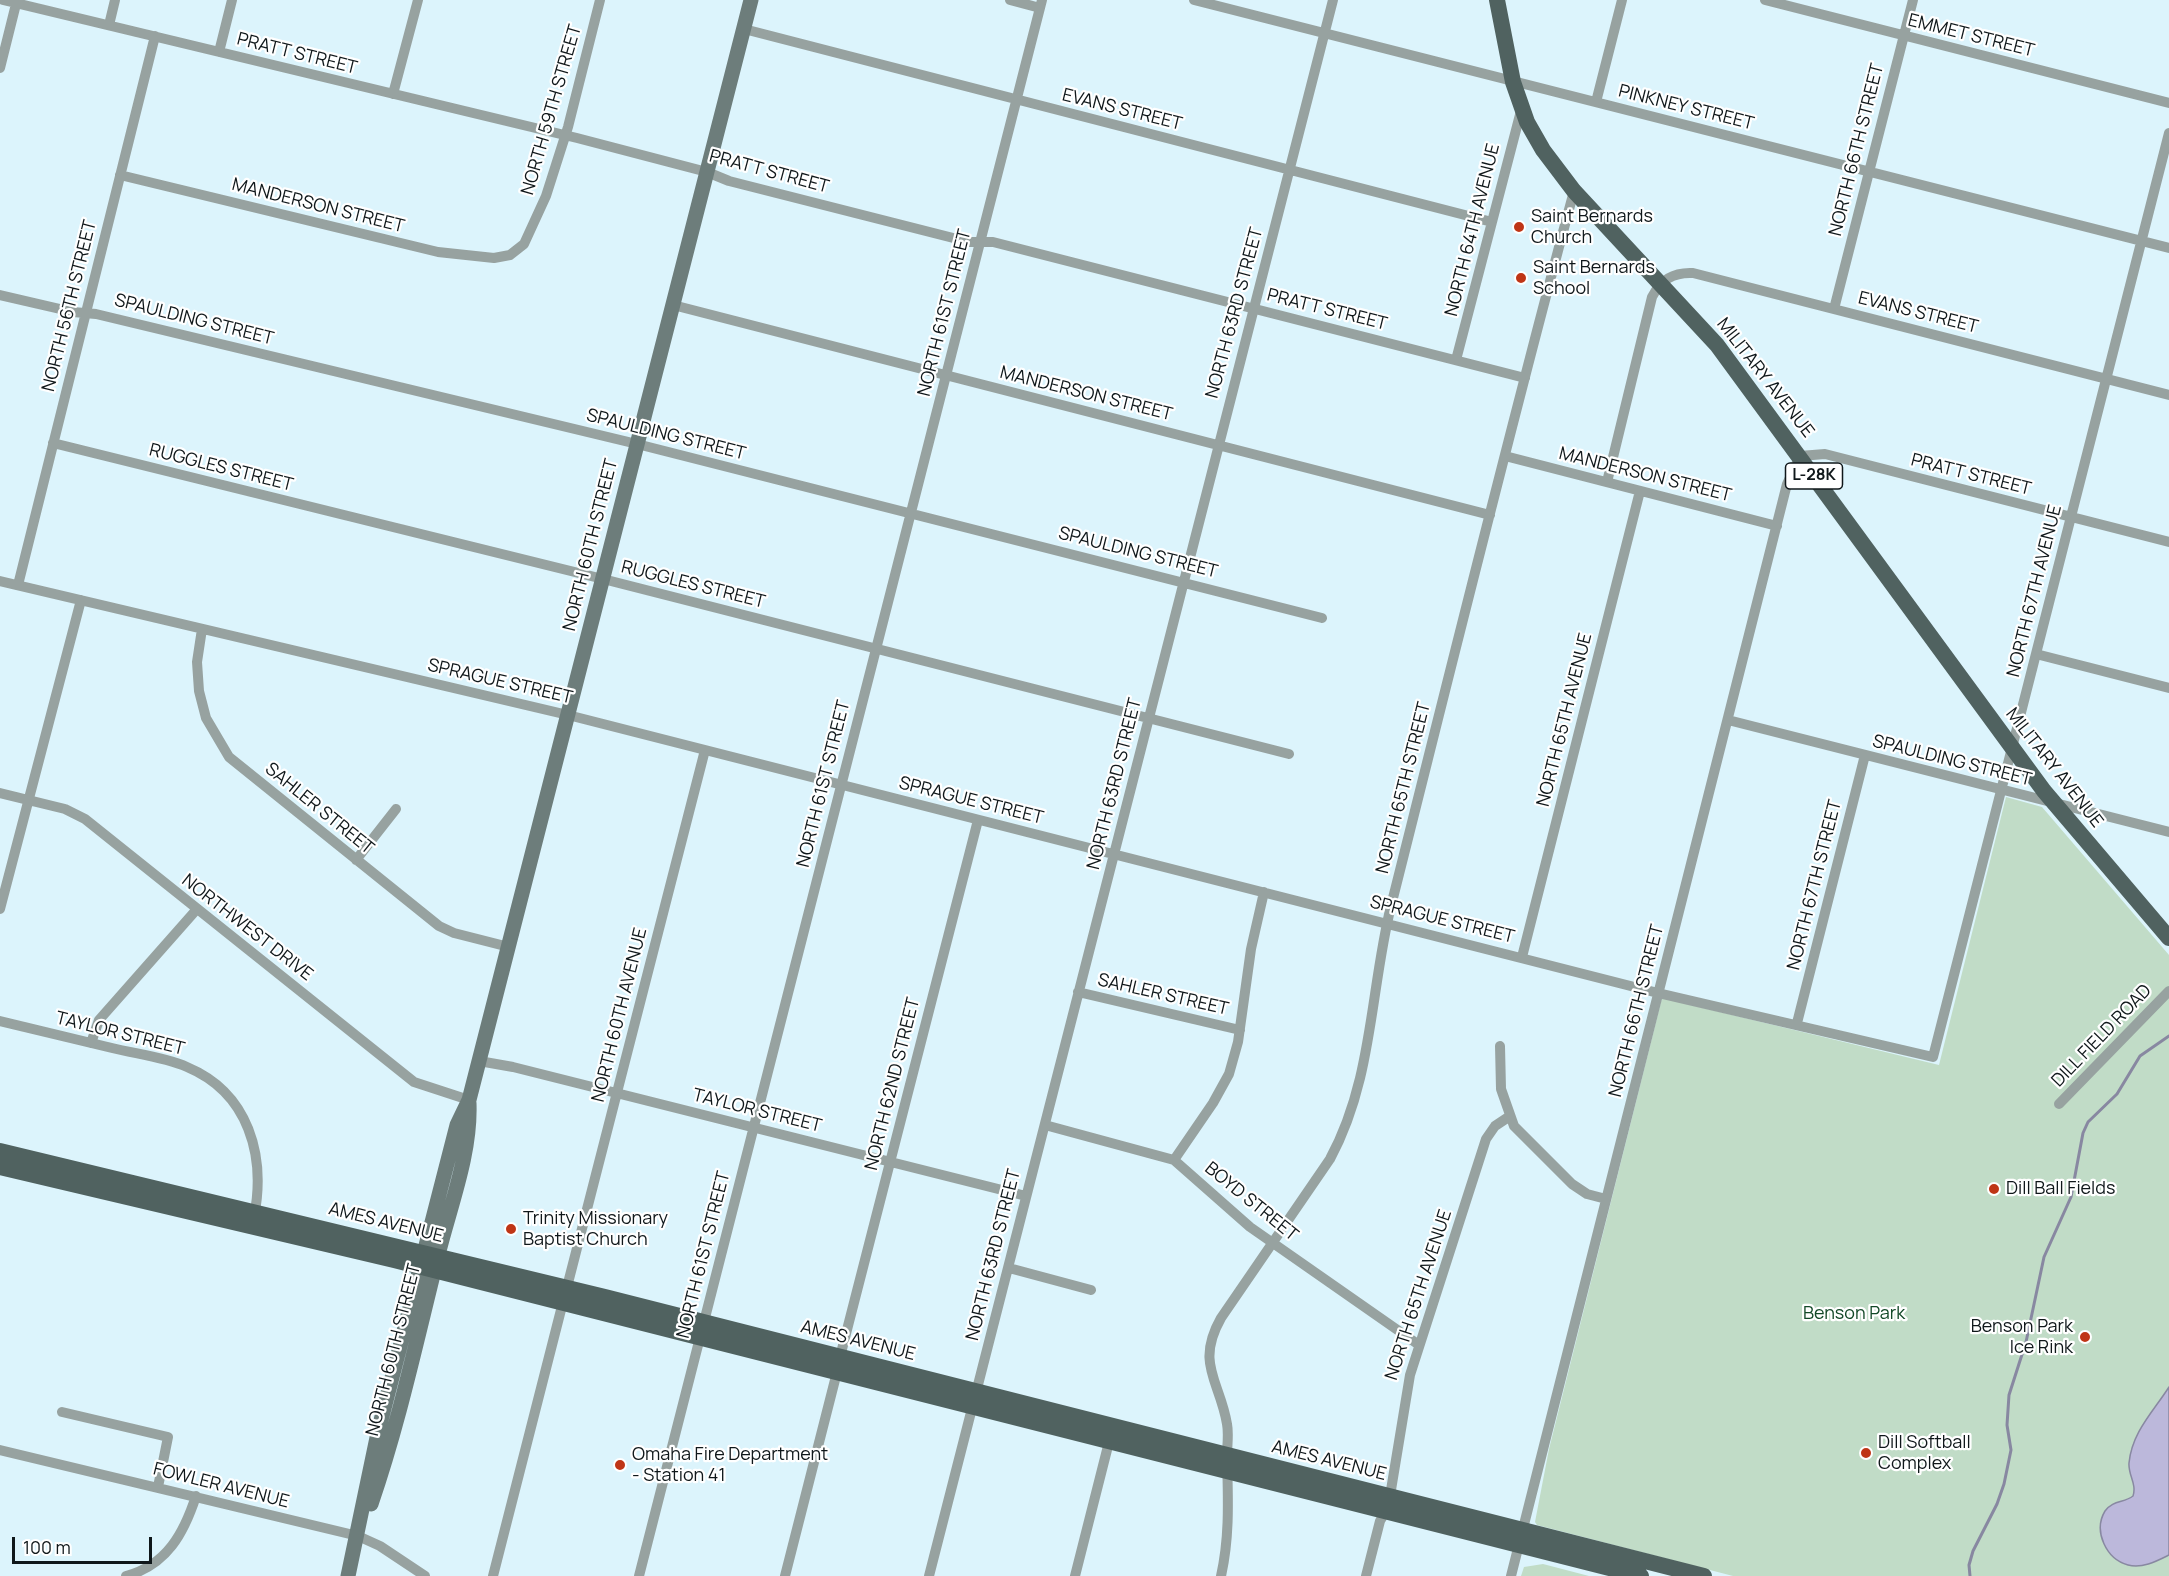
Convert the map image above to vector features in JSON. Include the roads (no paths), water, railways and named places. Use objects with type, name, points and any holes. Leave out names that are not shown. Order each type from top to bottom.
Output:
[{"type":"main road","name":"NORTH 60TH STREET","points":[[348,1576],[379,1428],[468,1139],[469,1100],[751,0]]},
{"type":"main road","name":"MILITARY AVENUE","points":[[1497,0],[1513,82],[1534,136],[1574,191],[1717,345],[2056,805],[2169,938]]},
{"type":"main road","name":"AMES AVENUE","points":[[0,1151],[253,1219],[702,1329],[1227,1464],[1521,1537],[1704,1576]]},
{"type":"main road","name":"AMES AVENUE","points":[[0,1167],[253,1219]]},
{"type":"main road","name":"AMES AVENUE","points":[[975,1399],[1109,1442],[1227,1464]]},
{"type":"main road","name":"AMES AVENUE","points":[[1521,1537],[1641,1576]]},
{"type":"street","name":"PRATT STREET","points":[[3,0],[564,135],[707,172],[729,181],[969,242],[993,242],[1525,378]]},
{"type":"street","points":[[109,25],[115,0]]},
{"type":"street","points":[[219,51],[231,0]]},
{"type":"street","points":[[393,94],[418,0]]},
{"type":"street","name":"NORTH 59TH STREET","points":[[510,255],[524,244],[542,208],[600,0]]},
{"type":"street","points":[[1010,0],[1041,4]]},
{"type":"street","name":"PINKNEY STREET","points":[[1194,0],[2169,248]]},
{"type":"street","name":"NORTH 63RD STREET","points":[[929,1576],[1217,445],[1333,0]]},
{"type":"street","points":[[1596,102],[1622,0]]},
{"type":"street","name":"EMMET STREET","points":[[1765,0],[2169,103]]},
{"type":"street","name":"NORTH 66TH STREET","points":[[1834,309],[1913,0]]},
{"type":"street","points":[[0,68],[16,2]]},
{"type":"street","name":"NORTH 61ST STREET","points":[[639,1576],[1041,4]]},
{"type":"street","name":"EVANS STREET","points":[[744,29],[1492,222]]},
{"type":"street","name":"NORTH 56TH STREET","points":[[18,585],[155,36]]},
{"type":"street","name":"NORTH 64TH AVENUE","points":[[1456,360],[1522,107]]},
{"type":"street","name":"NORTH 67TH AVENUE","points":[[1933,1057],[2169,133]]},
{"type":"street","name":"MANDERSON STREET","points":[[120,175],[438,252],[494,258],[510,255]]},
{"type":"street","name":"NORTH 65TH STREET","points":[[1221,1576],[1228,1537],[1227,1423],[1210,1368],[1213,1337],[1221,1318],[1330,1159],[1350,1117],[1363,1071],[1388,923],[1574,191]]},
{"type":"street","name":"EVANS STREET","points":[[1660,283],[1681,272],[1693,273],[2169,395]]},
{"type":"street","points":[[1607,482],[1647,310],[1660,283]]},
{"type":"street","name":"SPAULDING STREET","points":[[0,295],[85,313],[637,444],[1322,618]]},
{"type":"street","name":"MANDERSON STREET","points":[[673,305],[1490,515]]},
{"type":"street","name":"RUGGLES STREET","points":[[53,444],[603,579],[1289,754]]},
{"type":"street","name":"PRATT STREET","points":[[1800,456],[1825,454],[2169,542]]},
{"type":"street","name":"MANDERSON STREET","points":[[1506,456],[1777,526]]},
{"type":"street","name":"NORTH 66TH STREET","points":[[1511,1576],[1787,484],[1800,456]]},
{"type":"street","name":"NORTH 65TH AVENUE","points":[[1522,957],[1640,491]]},
{"type":"street","name":"SPRAGUE STREET","points":[[0,580],[568,715],[1658,993],[1797,1023],[1933,1057]]},
{"type":"street","points":[[0,909],[81,600]]},
{"type":"street","name":"SAHLER STREET","points":[[202,629],[197,662],[199,692],[206,718],[221,746],[240,767],[447,931],[509,947]]},
{"type":"street","points":[[2036,654],[2169,688]]},
{"type":"street","name":"SPAULDING STREET","points":[[1728,720],[2169,832]]},
{"type":"street","name":"NORTH 60TH AVENUE","points":[[493,1576],[705,750]]},
{"type":"street","name":"NORTH 67TH STREET","points":[[1797,1023],[1865,755]]},
{"type":"street","name":"NORTHWEST DRIVE","points":[[0,793],[65,809],[85,819],[414,1082],[469,1100]]},
{"type":"street","points":[[356,860],[396,809]]},
{"type":"street","name":"NORTH 62ND STREET","points":[[785,1576],[978,820]]},
{"type":"street","points":[[1174,1160],[1224,1086],[1235,1058],[1251,949],[1264,892]]},
{"type":"street","points":[[91,1043],[99,1020],[197,909]]},
{"type":"street","name":"DILL FIELD ROAD","points":[[2059,1104],[2169,991]]},
{"type":"street","name":"SAHLER STREET","points":[[1078,992],[1240,1030]]},
{"type":"street","name":"TAYLOR STREET","points":[[0,1021],[186,1066],[218,1086],[238,1109],[253,1140],[258,1171],[253,1219]]},
{"type":"street","points":[[1500,1046],[1501,1089],[1510,1116],[1521,1136],[1572,1184],[1587,1194],[1606,1199]]},
{"type":"street","name":"TAYLOR STREET","points":[[479,1061],[617,1093],[1026,1196]]},
{"type":"street","name":"NORTH 65TH AVENUE","points":[[1366,1576],[1380,1521],[1388,1504],[1405,1394],[1419,1345],[1486,1139],[1495,1126],[1510,1116]]},
{"type":"street","name":"BOYD STREET","points":[[1045,1125],[1174,1160],[1272,1243],[1419,1345]]},
{"type":"street","points":[[1009,1268],[1091,1290]]},
{"type":"street","points":[[62,1412],[168,1437],[158,1487]]},
{"type":"street","points":[[1075,1576],[1109,1442]]},
{"type":"street","name":"FOWLER AVENUE","points":[[0,1450],[358,1536],[380,1546],[425,1576]]},
{"type":"street","points":[[126,1576],[146,1568],[172,1547],[183,1531],[196,1496]]},
{"type":"waterway","points":[[1970,1576],[1969,1565],[1973,1551],[1997,1504],[2004,1484],[2011,1450],[2007,1425],[2009,1395],[2026,1342],[2044,1257],[2071,1197],[2083,1133],[2088,1122],[2117,1094],[2140,1056],[2169,1036]]},
{"type":"place","name":"Saint Bernards Church","points":[[1519,227]]},
{"type":"place","name":"Saint Bernards School","points":[[1521,278]]},
{"type":"place","name":"Dill Ball Fields","points":[[1994,1189]]},
{"type":"place","name":"Trinity Missionary Baptist Church","points":[[511,1229]]},
{"type":"place","name":"Benson Park Ice Rink","points":[[2085,1337]]},
{"type":"place","name":"Dill Softball Complex","points":[[1866,1453]]},
{"type":"place","name":"Omaha Fire Department - Station 41","points":[[620,1465]]},
{"type":"park label","name":"Benson Park","points":[[1854,1314]]}]
